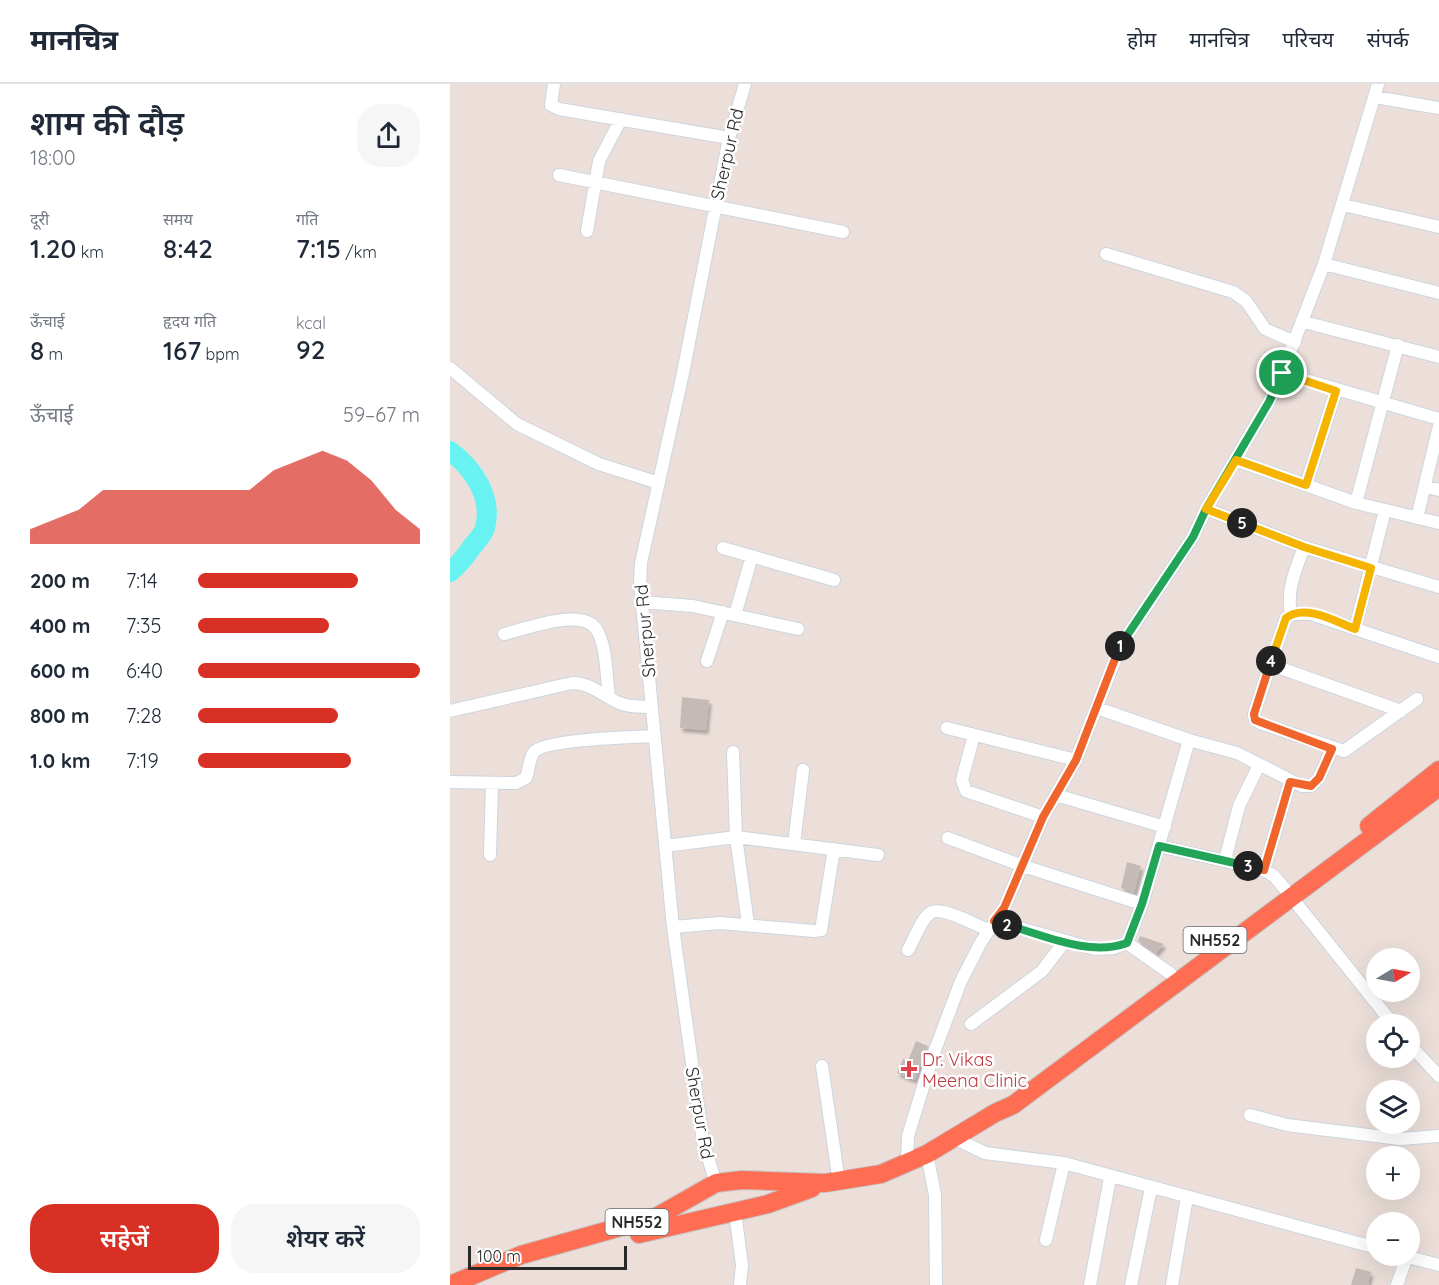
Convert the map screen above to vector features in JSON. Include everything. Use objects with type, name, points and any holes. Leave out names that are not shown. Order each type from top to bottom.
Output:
[{"type":"highway","name":"NH552","points":[[477,1285],[528,1265],[614,1240],[735,1212],[832,1182],[881,1174],[907,1164],[956,1139],[994,1113],[1013,1105],[1288,894],[1439,770]]},
{"type":"highway","name":"NH552","points":[[994,1113],[1007,1096],[1171,974],[1439,788]]},
{"type":"highway","name":"NH552","points":[[450,1285],[521,1255],[656,1217],[716,1183],[742,1180],[832,1182]]},
{"type":"street","points":[[554,84],[551,105],[554,107],[729,138]]},
{"type":"street","name":"Sherpur Rd","points":[[716,1183],[703,1143],[673,927],[640,602],[641,563],[729,138],[745,84]]},
{"type":"street","points":[[907,1164],[908,1136],[932,1058],[961,981],[991,926],[1004,908],[1020,865],[1043,817],[1076,760],[1121,645],[1193,537],[1206,509],[1236,460],[1282,373],[1304,322],[1311,292],[1324,264],[1378,84]]},
{"type":"street","points":[[1375,98],[1439,108]]},
{"type":"street","points":[[587,231],[603,150],[621,119]]},
{"type":"street","points":[[559,175],[843,232]]},
{"type":"street","points":[[1343,205],[1439,227]]},
{"type":"street","points":[[1106,254],[1233,292],[1246,301],[1265,329],[1295,342]]},
{"type":"street","points":[[1324,264],[1439,293]]},
{"type":"street","points":[[1304,322],[1439,357]]},
{"type":"street","points":[[1356,503],[1398,345]]},
{"type":"street","points":[[450,368],[517,424],[599,464],[659,483]]},
{"type":"street","points":[[1282,373],[1336,391],[1439,419]]},
{"type":"street","points":[[1306,485],[1336,391]]},
{"type":"street","points":[[1417,518],[1439,426]]},
{"type":"street","points":[[1236,460],[1356,503],[1439,523]]},
{"type":"street","points":[[1425,487],[1439,490]]},
{"type":"street","points":[[1206,509],[1304,547],[1439,587]]},
{"type":"street","points":[[1355,629],[1385,510]]},
{"type":"street","points":[[1291,614],[1289,604],[1291,584],[1304,547]]},
{"type":"street","points":[[723,548],[834,580]]},
{"type":"street","points":[[707,661],[752,556]]},
{"type":"street","points":[[640,602],[693,606],[798,629]]},
{"type":"street","points":[[1417,699],[1352,748],[1344,751],[1332,749],[1255,720],[1254,714],[1286,618],[1291,614],[1311,614],[1439,657]]},
{"type":"street","points":[[504,634],[571,618],[588,620],[597,629],[603,644],[609,696]]},
{"type":"street","points":[[1269,664],[1401,711]]},
{"type":"street","points":[[450,711],[572,683],[584,683],[631,706],[652,707]]},
{"type":"street","points":[[1097,708],[1189,740],[1218,746],[1290,782],[1311,786],[1319,778],[1332,749]]},
{"type":"street","points":[[947,728],[1076,760]]},
{"type":"street","points":[[974,735],[962,780],[966,791],[1043,817]]},
{"type":"street","points":[[450,783],[516,783],[526,778],[533,753],[541,747],[598,739],[654,736]]},
{"type":"street","points":[[1127,943],[1142,904],[1189,740]]},
{"type":"street","points":[[733,752],[736,837],[748,924]]},
{"type":"street","points":[[1225,860],[1239,806],[1259,765]]},
{"type":"street","points":[[794,844],[804,770]]},
{"type":"street","points":[[1264,870],[1290,782]]},
{"type":"street","points":[[490,855],[492,783]]},
{"type":"street","points":[[1056,795],[1165,827]]},
{"type":"street","points":[[665,846],[736,837],[878,855]]},
{"type":"street","points":[[948,838],[1020,865],[1142,904]]},
{"type":"street","points":[[1159,846],[1264,870],[1274,876],[1385,1014]]},
{"type":"street","points":[[673,927],[720,923],[821,930],[834,849]]},
{"type":"street","points":[[908,950],[928,914],[935,910],[991,926],[1106,950],[1127,943]]},
{"type":"street","points":[[971,1024],[1042,970],[1065,941]]},
{"type":"street","points":[[1127,943],[1171,974]]},
{"type":"street","points":[[1420,1056],[1439,1076]]},
{"type":"street","points":[[822,1066],[832,1182]]},
{"type":"street","points":[[1250,1115],[1287,1125],[1400,1139],[1439,1136]]},
{"type":"street","points":[[956,1139],[985,1153],[1064,1163],[1110,1178],[1366,1245]]},
{"type":"street","points":[[927,1154],[935,1195],[936,1285]]},
{"type":"street","points":[[1046,1240],[1064,1163]]},
{"type":"street","points":[[1090,1285],[1110,1178]]},
{"type":"street","points":[[1131,1285],[1151,1188]]},
{"type":"street","points":[[1172,1285],[1187,1197]]},
{"type":"street","points":[[735,1212],[742,1265],[740,1285]]},
{"type":"street","points":[[1420,1260],[1439,1264]]},
{"type":"street","points":[[1397,1285],[1402,1266]]},
{"type":"building","points":[[682,697],[709,700],[706,730],[680,728]]},
{"type":"building","points":[[1127,862],[1141,866],[1134,893],[1121,888]]},
{"type":"building","points":[[1140,936],[1164,944],[1156,953],[1138,941]]},
{"type":"building","points":[[916,1041],[928,1046],[915,1080],[897,1073],[903,1059],[908,1061]]},
{"type":"building","points":[[1356,1268],[1371,1272],[1368,1285],[1351,1285]]},
{"type":"waterway","points":[[450,451],[466,466],[479,484],[484,494],[487,516],[482,534],[450,572]]},
{"type":"place","name":"Dr. Vikas Meena Clinic","points":[[909,1069]]},
{"type":"route","points":[[1282,373],[1269,402],[1206,509],[1193,537],[1121,645],[1076,760],[1043,817],[1020,865],[1004,908],[994,921],[1095,949],[1106,950],[1127,943],[1142,904],[1159,846],[1264,870],[1290,782],[1311,786],[1319,778],[1332,749],[1260,723],[1255,720],[1254,714],[1286,618],[1300,612],[1355,629],[1371,568],[1304,547],[1206,509],[1236,460],[1306,485],[1336,391],[1282,373]]}]
